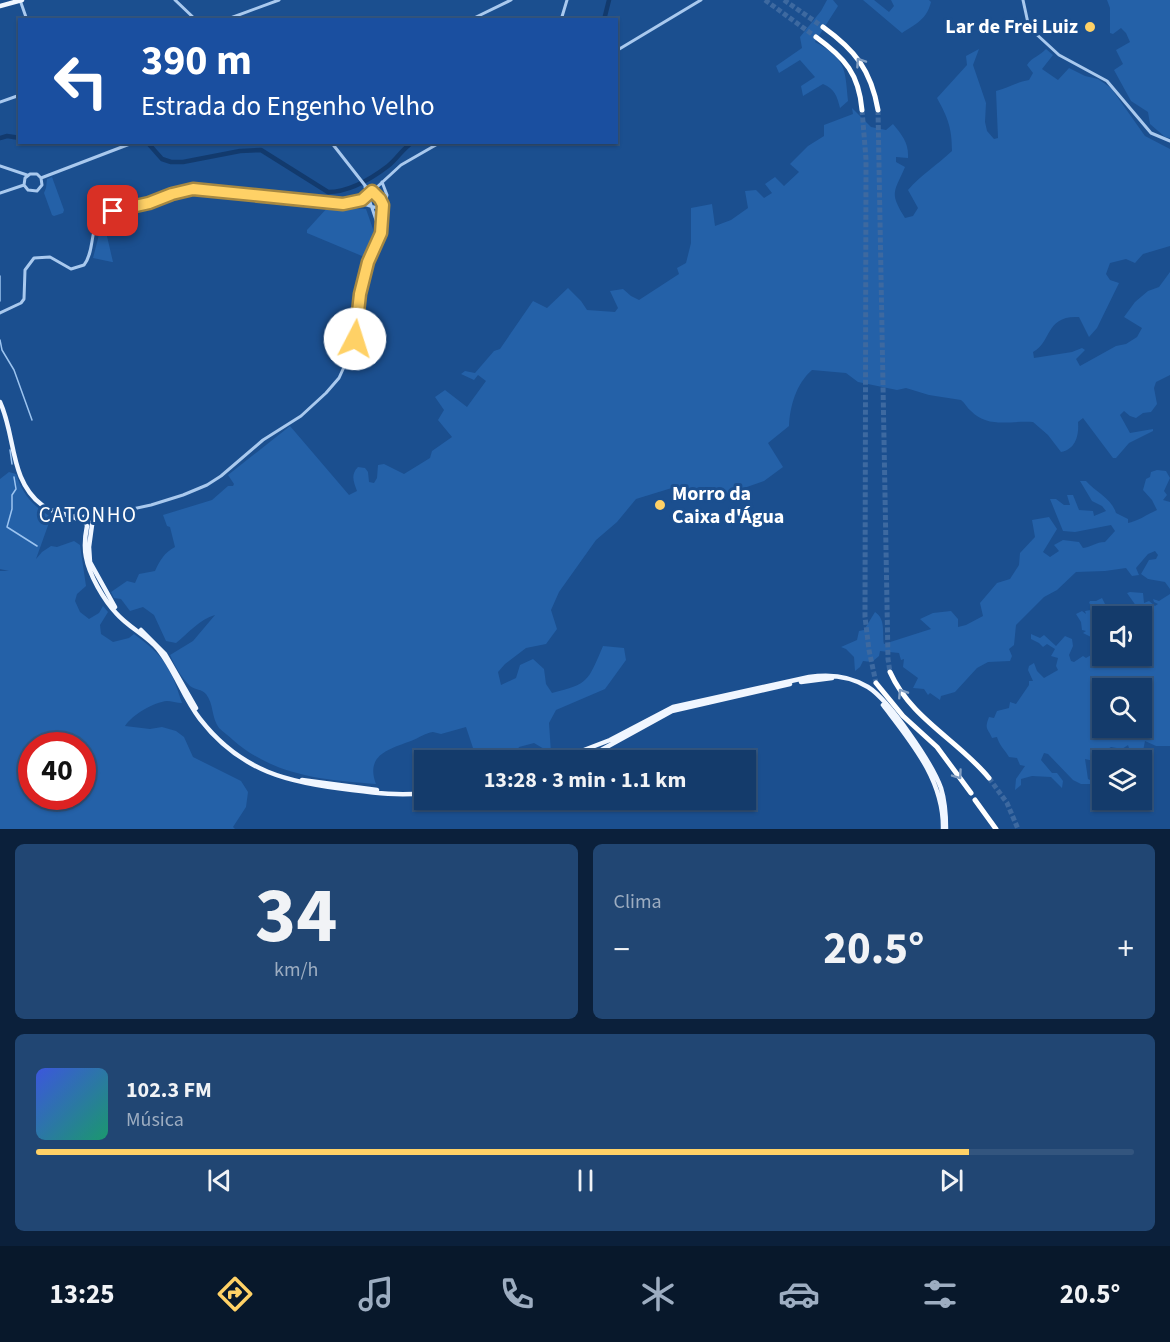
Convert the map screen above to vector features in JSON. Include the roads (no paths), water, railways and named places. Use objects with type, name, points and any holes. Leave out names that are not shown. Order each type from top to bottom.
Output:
[{"type":"highway","points":[[823,27],[846,44],[861,62],[872,86],[878,110]]},
{"type":"highway","points":[[816,37],[848,64],[858,86],[862,110]]},
{"type":"highway","points":[[890,672],[916,712],[963,750],[989,778]]},
{"type":"highway","points":[[876,683],[903,716],[937,747],[970,793]]},
{"type":"highway","points":[[975,800],[995,828]]},
{"type":"main road","points":[[0,6],[21,0]]},
{"type":"main road","points":[[0,402],[6,415],[17,466],[27,488],[40,503],[49,510],[88,521],[98,515]]},
{"type":"main road","points":[[88,521],[90,562],[113,604],[158,645],[195,706],[213,730],[234,750],[266,769],[294,779],[387,791],[414,791]]},
{"type":"main road","points":[[586,750],[673,707],[809,677],[822,675],[846,678],[867,687],[883,700],[924,758],[944,800],[945,829]]},
{"type":"main road","points":[[603,750],[672,711],[806,681],[834,678],[858,685],[880,701],[924,762],[937,785]]},
{"type":"street","points":[[21,0],[26,18]]},
{"type":"street","points":[[175,0],[194,18]]},
{"type":"street","points":[[230,18],[279,0]]},
{"type":"street","points":[[474,18],[511,0]]},
{"type":"street","points":[[562,18],[567,0]]},
{"type":"street","points":[[618,50],[701,0]]},
{"type":"street","points":[[1023,0],[1028,23],[1034,32],[1059,55],[1107,81],[1151,133],[1170,141]]},
{"type":"street","points":[[0,102],[18,96]]},
{"type":"street","points":[[41,178],[130,144]]},
{"type":"street","points":[[333,144],[364,186],[378,227],[378,243]]},
{"type":"street","points":[[343,204],[367,197],[401,165],[438,144]]},
{"type":"street","points":[[0,166],[22,173],[26,177]]},
{"type":"street","points":[[24,185],[26,177],[33,173],[41,178]]},
{"type":"street","points":[[24,185],[28,190],[37,191],[42,186],[41,178]]},
{"type":"street","points":[[88,521],[107,514],[166,500],[207,485],[227,471],[262,440],[301,416],[326,393],[339,378],[352,351],[360,294],[368,262],[381,233],[387,195],[382,182]]},
{"type":"street","points":[[0,193],[24,185]]},
{"type":"street","points":[[364,186],[382,201],[383,209]]},
{"type":"street","points":[[356,202],[364,186]]},
{"type":"street","points":[[0,313],[21,303],[24,299],[25,270],[33,258],[50,257],[63,261],[70,269],[84,265],[90,254],[98,221],[106,213],[149,203],[172,194],[187,190],[214,190],[383,209]]},
{"type":"street","points":[[98,515],[107,514]]},
{"type":"waterway","points":[[604,18],[609,0]]},
{"type":"waterway","points":[[0,138],[7,136],[18,138]]},
{"type":"waterway","points":[[149,144],[162,159],[171,162],[261,150],[328,192],[344,190],[367,180],[388,166],[410,144]]},
{"type":"waterway","points":[[0,276],[0,301]]},
{"type":"waterway","points":[[0,340],[2,350],[14,370],[32,420]]},
{"type":"waterway","points":[[10,450],[12,464]]},
{"type":"waterway","points":[[14,477],[16,489],[12,495],[12,509],[7,527],[37,546]]},
{"type":"tunnel","points":[[765,0],[816,37]]},
{"type":"tunnel","points":[[784,0],[823,27]]},
{"type":"tunnel","points":[[862,110],[866,159],[865,617],[876,683]]},
{"type":"tunnel","points":[[878,110],[890,672]]},
{"type":"tunnel","points":[[989,778],[1007,803],[1018,829]]},
{"type":"place","name":"Lar de Frei Luiz","points":[[1090,27]]},
{"type":"place","name":"Morro da Caixa d'Água","points":[[660,505]]},
{"type":"district","name":"CATONHO","points":[[88,515]]}]
